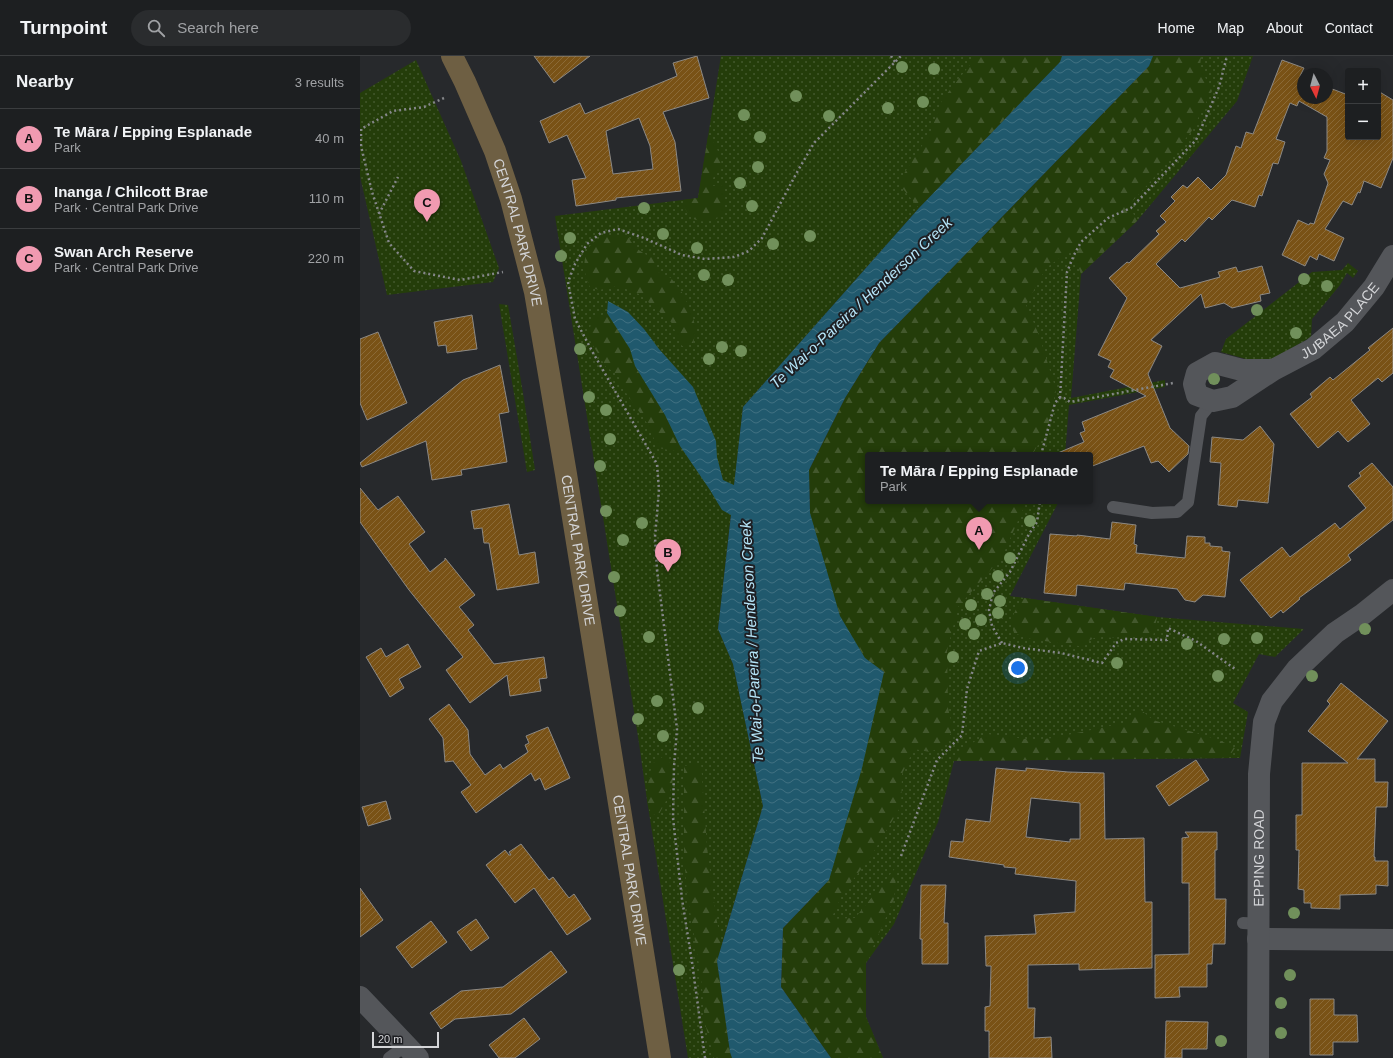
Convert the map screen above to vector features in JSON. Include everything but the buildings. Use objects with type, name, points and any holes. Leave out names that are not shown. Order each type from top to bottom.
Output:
[{"type":"main road","name":"CENTRAL PARK DRIVE","points":[[452,56],[496,151],[513,206],[535,292],[565,467],[660,1058]]},
{"type":"street","name":"JUBAEA PLACE","points":[[1273,370],[1242,370],[1215,363],[1197,373],[1194,384],[1197,395],[1213,401],[1232,396],[1273,370],[1313,349],[1345,322],[1374,287],[1393,256]]},
{"type":"street","name":"EPPING ROAD","points":[[1258,1058],[1254,929],[1259,774],[1264,722],[1272,701],[1296,669],[1335,633],[1364,614],[1393,590]]},
{"type":"street","points":[[1254,929],[1393,940]]},
{"type":"street","points":[[360,997],[412,1051]]},
{"type":"lane","points":[[1113,507],[1152,513],[1177,512],[1188,502],[1201,416],[1213,401]]},
{"type":"lane","points":[[389,1058],[412,1051]]},
{"type":"path","points":[[891,56],[895,62]]},
{"type":"path","points":[[705,1058],[682,899],[673,818],[674,767],[677,729],[657,570],[655,537],[659,490],[657,464],[575,319],[568,282],[574,264],[587,244],[601,233],[618,230],[644,238],[682,255],[705,259],[734,257],[749,251],[762,238],[814,143],[900,56]]},
{"type":"path","points":[[1042,452],[1055,403],[1060,398],[1067,272],[1074,255],[1082,242],[1108,218],[1131,208],[1196,140],[1219,87],[1228,56]]},
{"type":"path","points":[[444,98],[424,107],[393,111],[361,129],[361,146],[379,214],[389,243],[414,271],[460,280],[503,272]]},
{"type":"path","points":[[379,214],[398,177]]},
{"type":"path","points":[[1060,398],[1064,398],[1070,402],[1176,383]]},
{"type":"path","points":[[1002,643],[992,626],[989,610],[993,593],[1010,572],[1029,534],[1037,522],[1040,504]]},
{"type":"path","points":[[901,856],[937,760],[962,735],[967,689],[979,651],[1002,643],[1023,648],[1060,653],[1102,663],[1116,643],[1124,640],[1167,640],[1168,628],[1196,641],[1234,669]]},
{"type":"green space","points":[[721,56],[1062,56],[1060,62],[919,208],[743,407],[718,629],[733,664],[763,806],[717,961],[732,1058],[688,1058],[555,216],[698,198]]},
{"type":"green space","points":[[977,56],[1062,56],[1060,62],[919,208],[898,183],[930,133],[942,100]]},
{"type":"green space","points":[[1153,56],[1253,56],[1237,101],[1137,221],[1081,274],[1071,398],[1165,380],[1165,387],[1069,405],[1065,452],[865,452],[865,504],[1057,504],[1010,596],[1157,617],[1304,629],[1275,657],[1259,654],[1233,703],[1248,712],[1240,758],[954,761],[938,822],[894,924],[866,963],[866,1017],[883,1058],[831,1058],[810,513],[1149,66]]},
{"type":"green space","points":[[1153,56],[1201,56],[1200,67],[1212,91],[1191,132],[1129,205],[1137,221],[1081,274],[1072,249],[1046,268],[1026,305],[1039,335],[1056,390],[1047,430],[1034,452],[865,452],[865,504],[1025,504],[1002,557],[958,607],[947,651],[948,708],[953,729],[944,746],[930,752],[914,749],[902,774],[901,806],[870,858],[844,891],[831,919],[855,918],[897,866],[894,899],[866,963],[866,1017],[883,1058],[831,1058],[781,987],[783,928],[829,880],[862,768],[884,672],[865,658],[840,616],[810,513],[809,470],[845,398],[879,343],[1149,66]]},
{"type":"green space","points":[[416,60],[461,161],[499,268],[493,282],[387,295],[360,176],[360,93]]},
{"type":"green space","points":[[708,136],[711,138],[717,149],[721,161],[719,172],[713,177],[712,186],[723,185],[725,210],[723,214],[715,220],[700,221],[691,217],[683,200],[698,198]]},
{"type":"green space","points":[[610,235],[629,238],[640,251],[656,259],[655,271],[671,278],[683,294],[691,311],[696,329],[693,344],[682,346],[671,322],[639,294],[618,286],[599,290],[590,287],[585,275],[585,261],[588,249],[592,243],[598,239]]},
{"type":"green space","points":[[1348,263],[1358,271],[1353,278],[1347,273],[1340,285],[1312,319],[1311,337],[1273,359],[1253,361],[1221,352],[1226,339],[1312,272],[1342,270]]},
{"type":"green space","points":[[499,304],[508,305],[523,393],[535,470],[527,472]]},
{"type":"green space","points":[[607,313],[630,349],[635,366],[665,415],[680,446],[675,451],[658,448],[647,423],[622,387],[618,375],[606,367],[588,337],[592,319]]},
{"type":"green space","points":[[1024,598],[1157,617],[1153,636],[1134,636],[1123,638],[1117,635],[1114,638],[1094,638],[1079,646],[1031,639],[1014,633],[1011,620],[1018,605]]},
{"type":"green space","points":[[1141,710],[1153,720],[1219,740],[1235,748],[1228,758],[953,761],[955,756],[964,748],[987,734],[1033,740],[1053,738],[1124,723]]},
{"type":"green space","points":[[664,756],[672,767],[672,786],[659,814],[653,815],[648,804],[647,797],[649,777],[652,764]]},
{"type":"green space","points":[[701,763],[707,847],[716,917],[722,945],[717,961],[732,1058],[714,1058],[705,1023],[701,977],[687,893],[684,854],[684,766]]},
{"type":"water","name":"Te Wai-o-Pareira / Henderson Creek","points":[[1062,56],[1153,56],[1149,66],[879,343],[845,398],[809,470],[810,513],[840,616],[865,658],[884,672],[862,768],[829,880],[783,928],[781,987],[831,1058],[732,1058],[717,961],[763,806],[733,664],[718,629],[731,515],[722,510],[680,446],[665,415],[635,366],[630,349],[607,313],[608,301],[628,312],[693,387],[716,441],[717,457],[723,480],[734,485],[743,407],[919,208],[1060,62]]},
{"type":"place","name":"Swan Arch Reserve","points":[[427,222]]},
{"type":"place","name":"Te Māra / Epping Esplanade","points":[[979,550]]},
{"type":"place","name":"Inanga / Chilcott Brae","points":[[668,572]]}]
